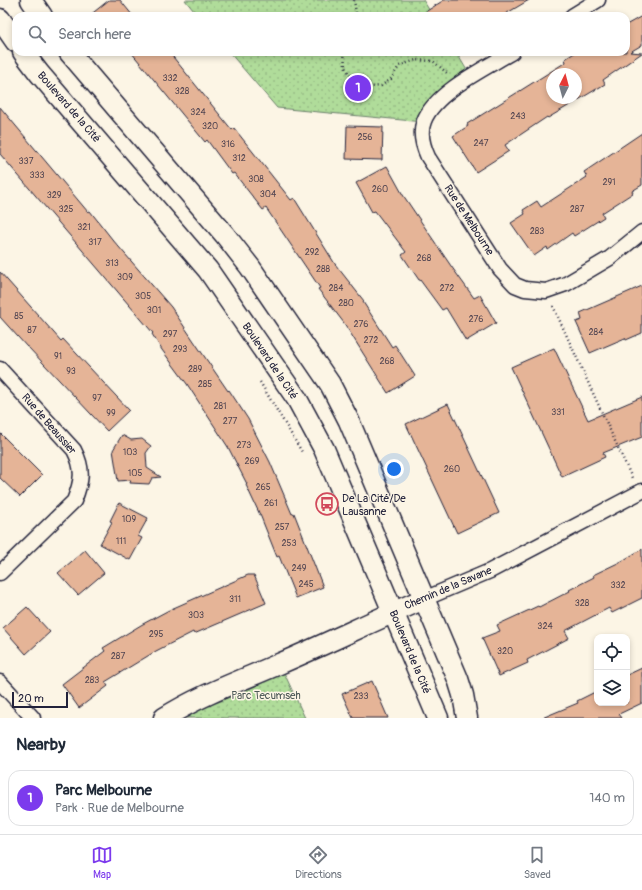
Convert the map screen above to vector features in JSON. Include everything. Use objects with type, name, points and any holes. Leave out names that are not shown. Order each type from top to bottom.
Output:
[{"type":"street","points":[[31,0],[39,12]]},
{"type":"street","points":[[578,12],[598,0]]},
{"type":"street","points":[[0,20],[12,36]]},
{"type":"street","name":"Boulevard de la Cité","points":[[26,56],[208,270],[297,399],[324,449],[438,718]]},
{"type":"street","points":[[72,56],[225,235],[250,267],[330,384],[349,421],[458,679],[463,695],[467,718]]},
{"type":"street","name":"Rue de Melbourne","points":[[506,56],[447,93],[429,111],[423,122],[422,134],[423,145],[428,157],[500,269],[515,285],[525,289],[546,291],[566,284],[604,261],[642,232]]},
{"type":"street","name":"Rue de Beaussier","points":[[0,369],[74,450],[80,461],[81,475],[80,486],[74,501],[0,573]]},
{"type":"street","name":"Chemin de la Savane","points":[[164,718],[197,699],[223,687],[280,664],[393,612],[490,571],[641,492]]},
{"type":"street","points":[[0,682],[33,718]]},
{"type":"path","points":[[354,0],[356,12]]},
{"type":"path","points":[[344,56],[345,67],[354,82],[370,87],[381,86],[391,79],[399,66],[416,60],[433,61],[457,86]]},
{"type":"path","points":[[546,291],[641,492]]},
{"type":"path","points":[[258,379],[302,453]]},
{"type":"green space","points":[[185,0],[423,0],[430,12],[195,12]]},
{"type":"green space","points":[[232,56],[458,56],[471,77],[423,122],[277,108]]},
{"type":"green space","name":"Parc Tecumseh","points":[[280,664],[305,718],[164,718]]},
{"type":"building","points":[[109,0],[120,0],[130,12],[94,12]]},
{"type":"building","points":[[444,0],[529,0],[509,12],[425,12]]},
{"type":"building","points":[[642,16],[642,45],[630,52],[630,23]]},
{"type":"building","points":[[630,52],[642,53],[603,80],[605,84],[582,98],[582,68],[556,68],[566,62],[565,59],[570,56],[630,56]]},
{"type":"building","points":[[134,56],[172,56],[232,130],[234,128],[291,200],[294,198],[335,264],[364,301],[363,302],[392,347],[395,345],[415,376],[388,393],[344,323],[318,289],[320,288],[266,208],[263,210],[234,173],[232,174],[207,140],[205,142]]},
{"type":"building","points":[[546,75],[546,104],[571,104],[548,118],[547,117],[505,145],[509,151],[476,172],[453,136],[468,126],[467,124]]},
{"type":"building","points":[[0,107],[88,212],[90,211],[112,239],[171,307],[228,391],[229,390],[248,419],[270,462],[292,514],[294,513],[323,587],[296,598],[279,556],[277,557],[246,485],[247,484],[228,447],[187,384],[162,350],[152,334],[153,333],[0,154]]},
{"type":"building","points":[[347,126],[383,127],[382,160],[346,159]]},
{"type":"building","points":[[642,133],[642,185],[632,191],[633,193],[602,213],[604,217],[574,236],[572,233],[548,250],[547,247],[534,256],[511,223],[525,214],[523,210],[537,201],[541,207],[587,177],[584,172]]},
{"type":"building","points":[[387,166],[403,195],[451,266],[474,298],[480,295],[496,323],[466,341],[446,308],[442,310],[419,280],[402,255],[406,252],[375,211],[372,212],[356,183]]},
{"type":"building","points":[[0,272],[61,341],[63,339],[129,410],[107,431],[0,317]]},
{"type":"building","points":[[642,286],[642,333],[626,340],[625,338],[590,353],[576,322],[582,320],[580,313]]},
{"type":"building","points":[[554,348],[588,420],[642,397],[642,437],[603,453],[605,457],[562,477],[511,367]]},
{"type":"building","points":[[448,404],[499,513],[457,533],[406,424]]},
{"type":"building","points":[[0,433],[42,475],[20,497],[0,478]]},
{"type":"building","points":[[122,435],[131,440],[142,439],[151,446],[146,453],[147,468],[161,477],[152,478],[149,484],[130,483],[131,480],[118,481],[113,450]]},
{"type":"building","points":[[119,503],[148,518],[138,536],[142,538],[130,560],[100,544],[112,522],[110,521]]},
{"type":"building","points":[[642,549],[642,598],[612,613],[609,608],[565,631],[569,638],[527,660],[528,663],[499,676],[482,638],[500,631],[497,625],[538,606],[539,607],[570,591],[569,590],[594,577],[593,575],[622,561]]},
{"type":"building","points":[[85,550],[104,573],[78,595],[58,573]]},
{"type":"building","points":[[248,575],[254,575],[266,603],[194,634],[193,632],[156,651],[105,682],[108,686],[79,708],[62,684],[105,651],[103,648],[141,625],[169,610]]},
{"type":"building","points":[[27,607],[50,632],[26,654],[3,628]]},
{"type":"building","points":[[642,668],[642,703],[619,714],[622,718],[542,718],[578,703],[577,701],[594,692],[594,706],[630,706],[630,674]]},
{"type":"building","points":[[372,681],[388,718],[353,718],[342,694]]},
{"type":"place","name":"Parc Melbourne","points":[[358,88]]},
{"type":"place","name":"De La Cité/De Lausanne","points":[[327,504]]}]
